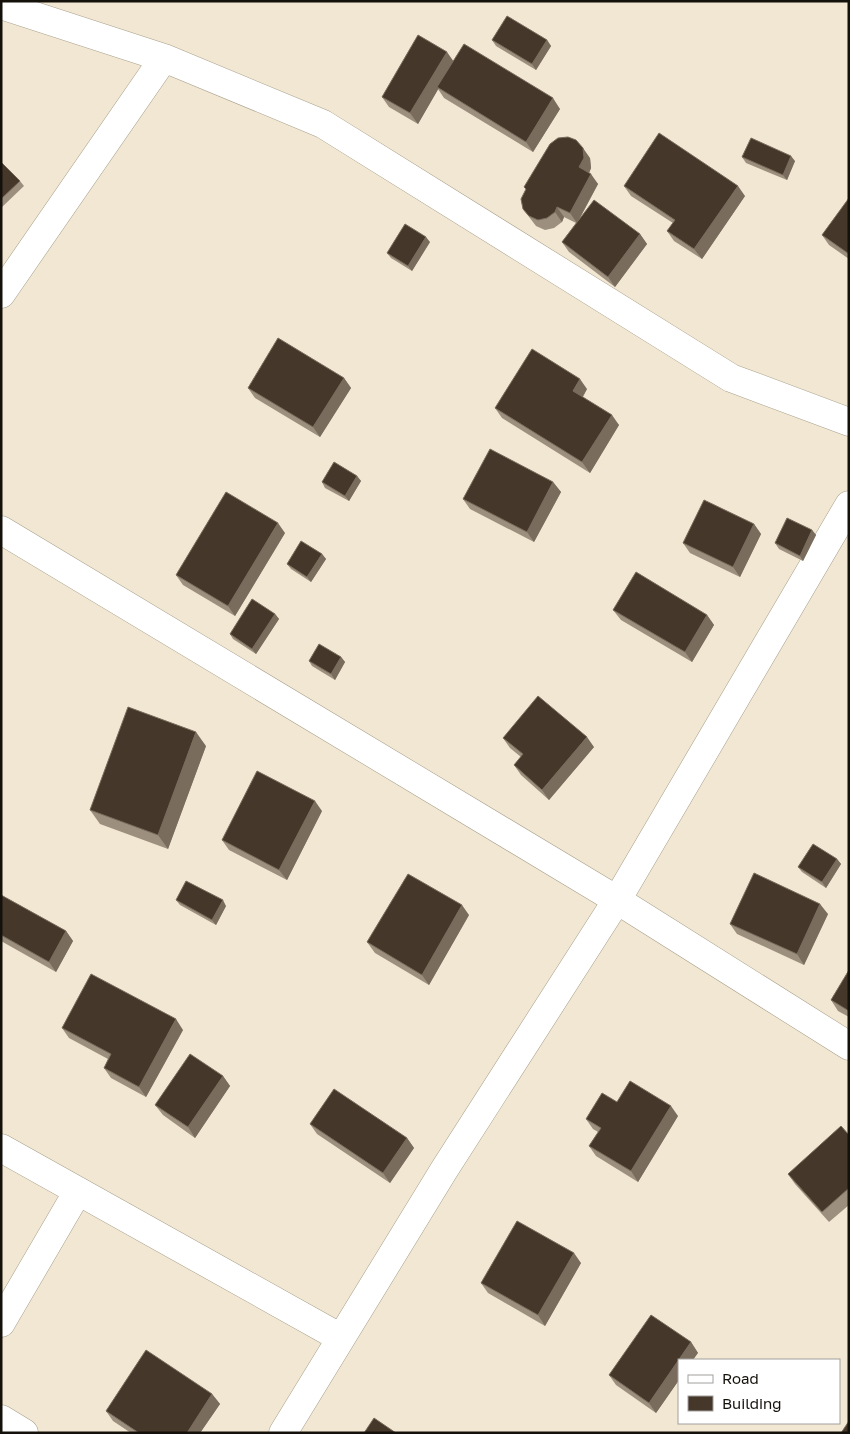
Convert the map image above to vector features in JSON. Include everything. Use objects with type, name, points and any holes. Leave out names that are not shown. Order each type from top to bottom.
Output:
[{"type":"street","points":[[1,5],[164,58],[323,124],[731,378],[849,422]]},
{"type":"street","points":[[1,294],[164,58]]},
{"type":"street","points":[[283,1433],[444,1170],[617,900],[849,505]]},
{"type":"street","points":[[1,530],[617,900],[849,1046]]},
{"type":"street","points":[[1,1148],[341,1338]]},
{"type":"street","points":[[1,1323],[78,1191]]},
{"type":"street","points":[[1,1419],[24,1433]]},
{"type":"building","points":[[507,16],[547,40],[532,64],[492,40]]},
{"type":"building","points":[[418,35],[447,52],[410,113],[382,97]]},
{"type":"building","points":[[464,44],[553,98],[526,142],[437,87]]},
{"type":"building","points":[[659,133],[738,186],[694,249],[667,231],[675,220],[624,186]]},
{"type":"building","points":[[568,137],[576,140],[583,148],[584,158],[579,167],[591,174],[570,213],[557,207],[555,212],[547,218],[538,220],[529,216],[523,209],[521,199],[526,189],[524,187],[550,144],[558,138]]},
{"type":"building","points":[[751,138],[791,156],[783,175],[742,157]]},
{"type":"building","points":[[1,162],[20,181],[1,199]]},
{"type":"building","points":[[849,198],[849,254],[822,235]]},
{"type":"building","points":[[594,200],[640,234],[608,277],[562,242]]},
{"type":"building","points":[[405,224],[426,237],[408,266],[387,253]]},
{"type":"building","points":[[278,338],[344,378],[313,427],[248,388]]},
{"type":"building","points":[[532,349],[580,379],[573,391],[612,415],[582,462],[495,408]]},
{"type":"building","points":[[490,449],[553,482],[527,532],[463,499]]},
{"type":"building","points":[[334,462],[357,476],[345,496],[322,482]]},
{"type":"building","points":[[226,492],[278,523],[228,606],[176,575]]},
{"type":"building","points":[[704,500],[754,524],[733,567],[683,543]]},
{"type":"building","points":[[787,518],[812,530],[800,556],[775,543]]},
{"type":"building","points":[[301,541],[322,554],[307,577],[287,564]]},
{"type":"building","points":[[636,572],[707,615],[685,652],[613,610]]},
{"type":"building","points":[[252,599],[275,614],[252,649],[230,634]]},
{"type":"building","points":[[319,644],[341,657],[331,674],[309,661]]},
{"type":"building","points":[[538,696],[587,737],[542,790],[514,765],[523,754],[503,738]]},
{"type":"building","points":[[128,707],[196,732],[158,835],[90,810]]},
{"type":"building","points":[[257,771],[315,801],[279,870],[222,840]]},
{"type":"building","points":[[813,844],[837,859],[822,882],[798,867]]},
{"type":"building","points":[[754,873],[820,904],[797,954],[730,924]]},
{"type":"building","points":[[408,874],[462,905],[422,975],[367,942]]},
{"type":"building","points":[[186,881],[223,900],[212,920],[176,900]]},
{"type":"building","points":[[1,895],[66,931],[49,962],[1,935]]},
{"type":"building","points":[[849,970],[849,1011],[831,1000]]},
{"type":"building","points":[[91,974],[176,1019],[139,1087],[104,1068],[111,1054],[62,1028]]},
{"type":"building","points":[[190,1054],[223,1076],[188,1127],[155,1105]]},
{"type":"building","points":[[630,1081],[671,1106],[631,1171],[589,1146],[601,1128],[586,1119],[602,1093],[617,1102]]},
{"type":"building","points":[[334,1089],[407,1138],[383,1173],[310,1124]]},
{"type":"building","points":[[841,1126],[849,1135],[849,1188],[822,1212],[788,1174]]},
{"type":"building","points":[[517,1221],[574,1253],[538,1315],[481,1283]]},
{"type":"building","points":[[651,1315],[691,1342],[649,1403],[609,1375]]},
{"type":"building","points":[[146,1350],[212,1394],[187,1433],[139,1433],[106,1411]]},
{"type":"building","points":[[374,1418],[396,1433],[364,1433]]},
{"type":"building","points":[[849,1421],[849,1433],[841,1433]]}]
